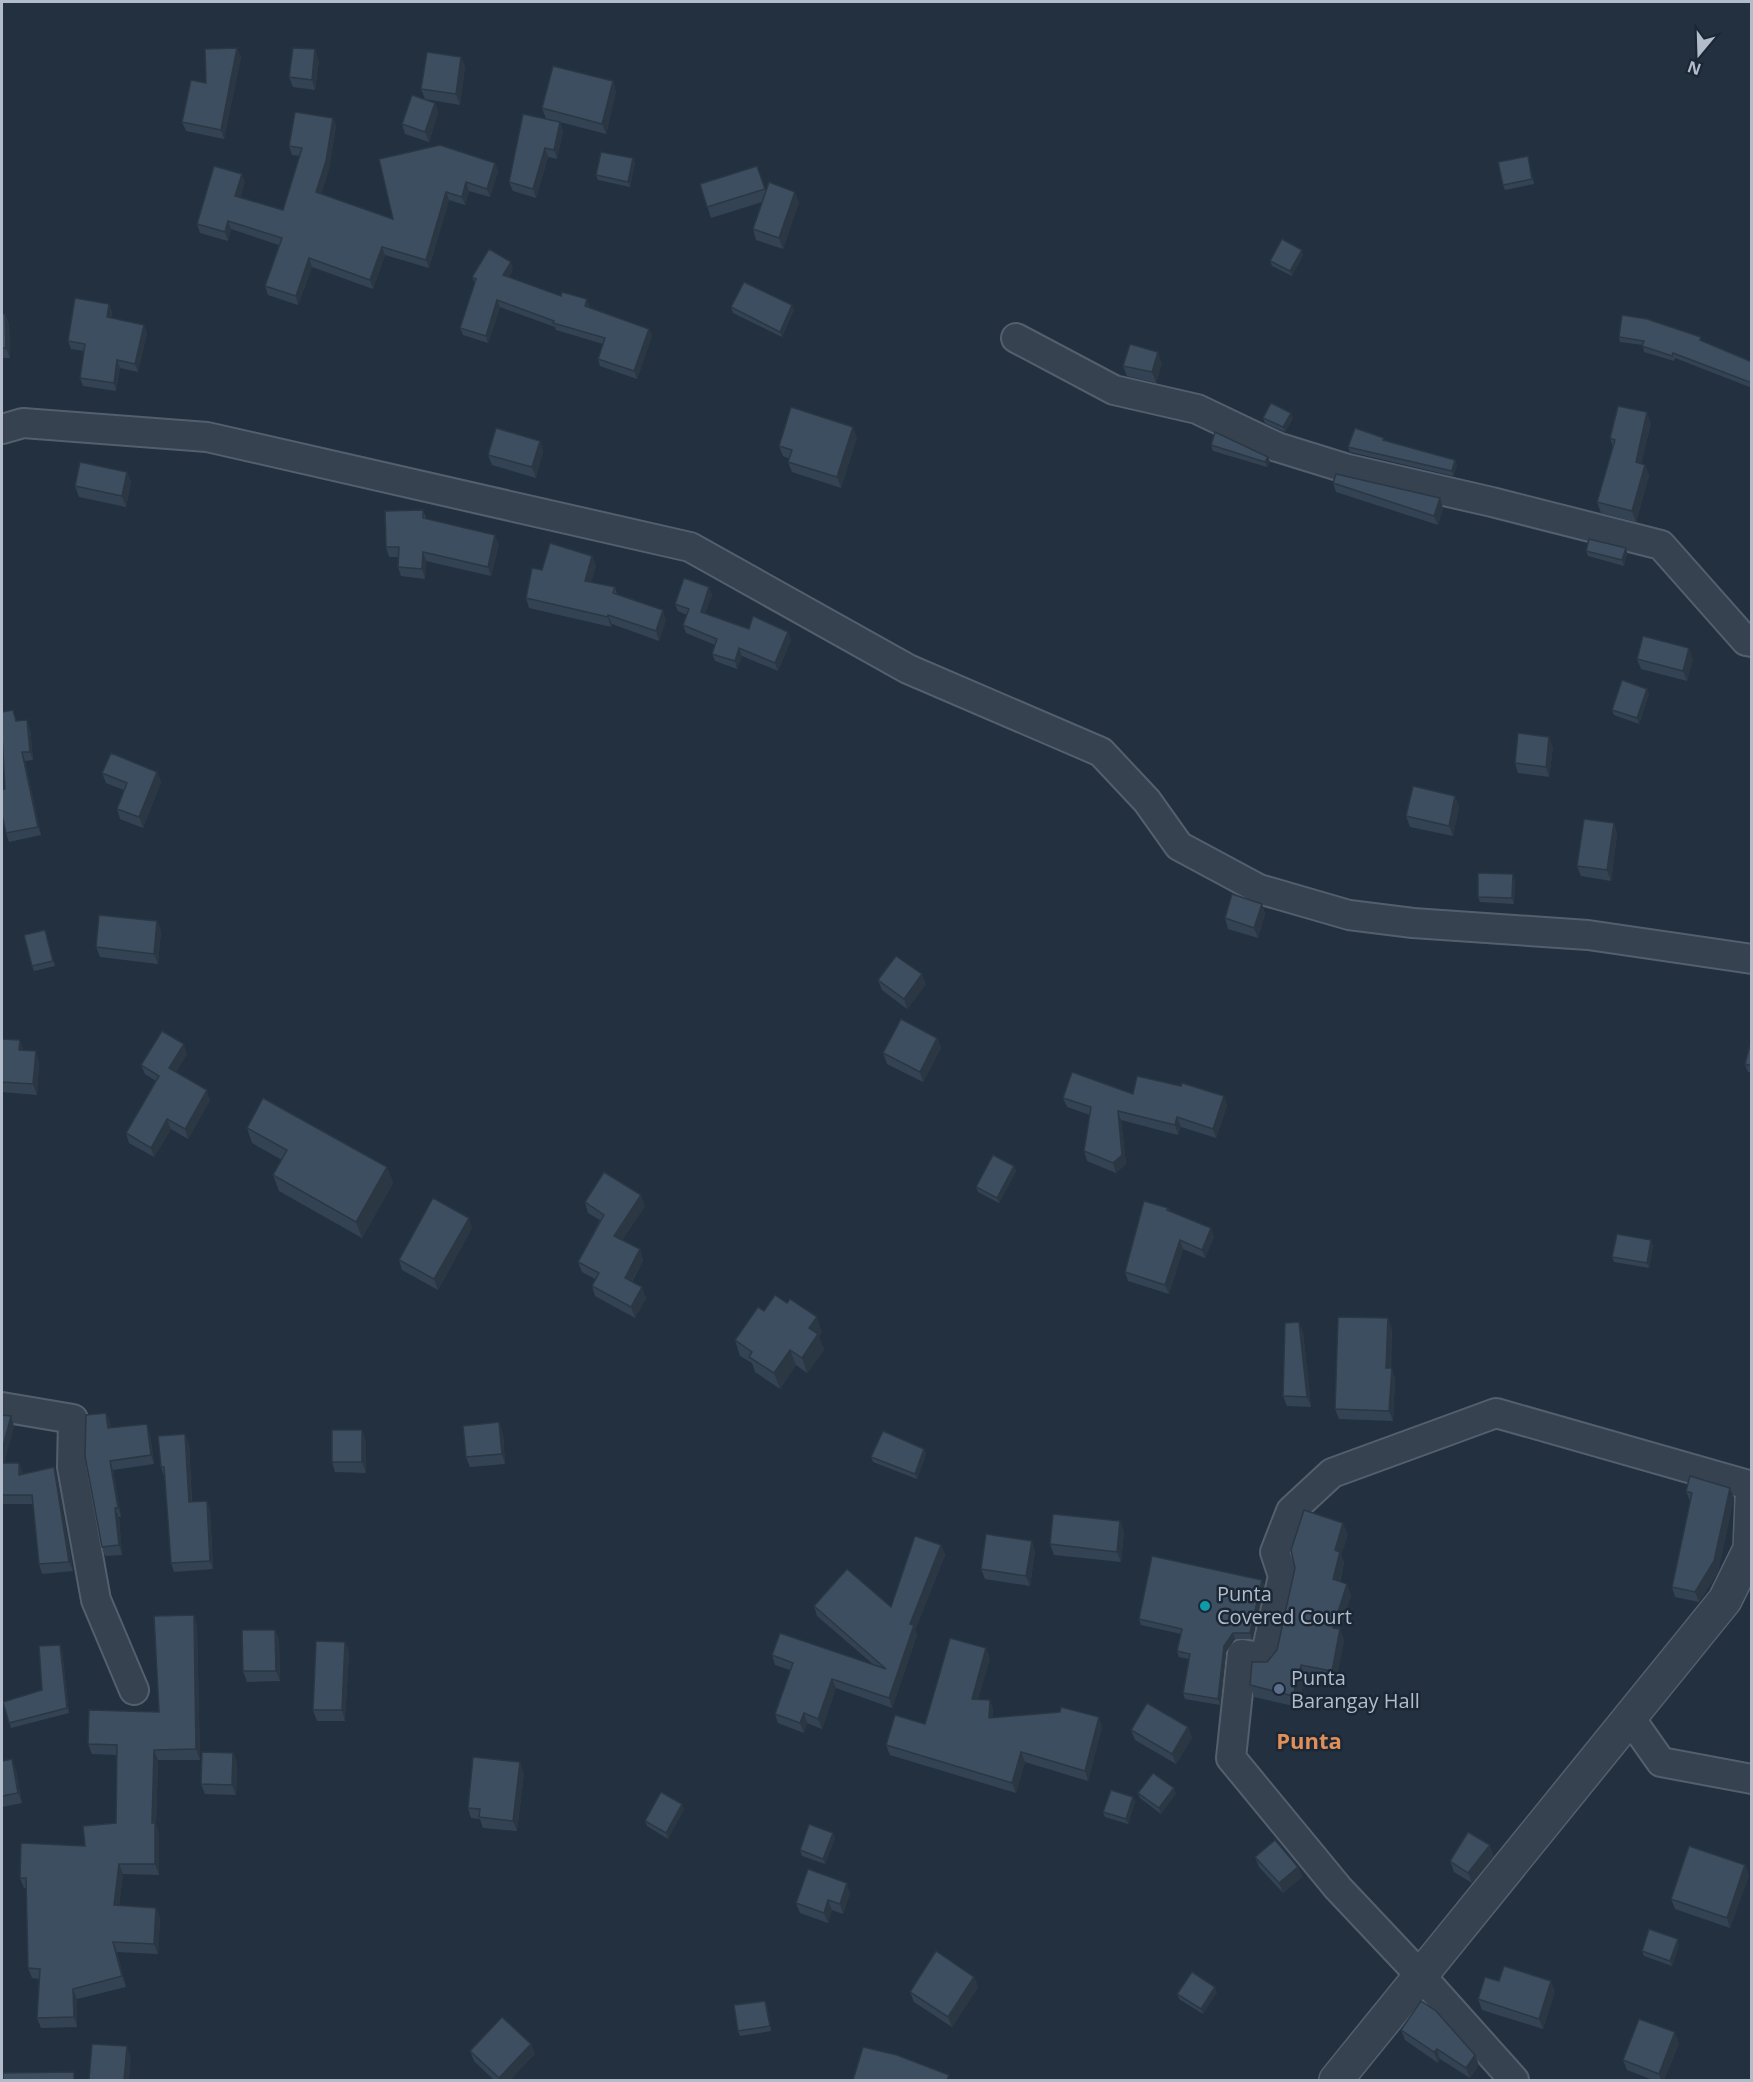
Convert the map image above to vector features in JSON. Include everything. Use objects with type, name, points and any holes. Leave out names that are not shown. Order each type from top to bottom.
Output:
[{"type":"street","points":[[1016,338],[1114,390],[1197,410],[1276,447],[1348,469],[1661,545],[1746,641],[1752,642]]},
{"type":"street","points":[[2,429],[23,423],[207,437],[690,547],[908,669],[1101,752],[1147,801],[1179,846],[1259,889],[1349,915],[1413,923],[1588,935],[1752,959]]},
{"type":"street","points":[[2,1407],[73,1419],[72,1467],[96,1600],[134,1690]]},
{"type":"street","points":[[1514,2080],[1338,1888],[1231,1758],[1242,1654],[1265,1658],[1283,1576],[1275,1552],[1291,1511],[1332,1473],[1496,1413],[1752,1486]]},
{"type":"street","points":[[1336,2080],[1725,1600],[1750,1549],[1752,1500]]},
{"type":"street","points":[[1630,1718],[1661,1762],[1752,1779]]},
{"type":"building","points":[[237,48],[221,130],[182,122],[191,80],[206,83],[205,49]]},
{"type":"building","points":[[293,48],[315,49],[312,80],[289,77]]},
{"type":"building","points":[[427,52],[461,57],[456,94],[421,89]]},
{"type":"building","points":[[553,66],[613,81],[602,124],[542,108]]},
{"type":"building","points":[[412,95],[435,103],[425,132],[402,124]]},
{"type":"building","points":[[295,112],[333,118],[326,161],[316,192],[393,219],[379,159],[440,145],[495,163],[487,189],[466,182],[462,197],[446,192],[426,260],[382,247],[370,280],[309,258],[296,296],[265,286],[282,238],[228,221],[225,232],[197,224],[214,166],[242,174],[235,196],[283,210],[302,148],[289,146]]},
{"type":"building","points":[[523,114],[560,122],[554,150],[545,148],[533,189],[509,182]]},
{"type":"building","points":[[601,152],[633,158],[628,182],[596,175]]},
{"type":"building","points":[[1528,156],[1532,179],[1503,185],[1498,162]]},
{"type":"building","points":[[757,166],[765,189],[707,207],[700,184]]},
{"type":"building","points":[[769,182],[795,192],[779,238],[753,229]]},
{"type":"building","points":[[1282,239],[1302,250],[1290,271],[1270,261]]},
{"type":"building","points":[[489,249],[511,262],[503,275],[561,296],[562,292],[587,299],[585,306],[649,329],[634,371],[598,359],[605,338],[553,323],[554,321],[497,300],[486,336],[460,328],[476,279],[472,277]]},
{"type":"building","points":[[744,282],[792,305],[780,332],[731,307]]},
{"type":"building","points":[[75,298],[109,304],[107,317],[144,325],[135,364],[117,360],[114,383],[80,378],[85,344],[68,341]]},
{"type":"building","points":[[2,314],[5,314],[6,348],[2,348]]},
{"type":"building","points":[[1622,315],[1647,319],[1701,337],[1700,340],[1752,362],[1752,383],[1673,353],[1672,356],[1642,346],[1644,341],[1619,337]]},
{"type":"building","points":[[1130,344],[1158,352],[1152,372],[1123,366]]},
{"type":"building","points":[[1271,403],[1291,413],[1283,427],[1263,418]]},
{"type":"building","points":[[1618,406],[1647,412],[1636,462],[1645,465],[1632,511],[1597,502],[1615,440],[1610,438]]},
{"type":"building","points":[[791,407],[853,427],[837,477],[788,462],[792,450],[779,446]]},
{"type":"building","points":[[496,428],[540,441],[532,467],[488,455]]},
{"type":"building","points":[[1355,428],[1384,438],[1383,440],[1455,460],[1452,471],[1348,447]]},
{"type":"building","points":[[1215,432],[1268,457],[1265,462],[1211,445]]},
{"type":"building","points":[[80,462],[127,472],[122,496],[75,486]]},
{"type":"building","points":[[1336,474],[1440,498],[1434,516],[1333,483]]},
{"type":"building","points":[[423,510],[423,518],[495,535],[488,567],[423,552],[422,569],[398,567],[399,547],[386,547],[385,511]]},
{"type":"building","points":[[1589,539],[1626,548],[1622,560],[1586,551]]},
{"type":"building","points":[[550,543],[592,556],[585,581],[615,587],[613,593],[663,610],[656,631],[608,615],[608,617],[526,598],[532,568],[542,570]]},
{"type":"building","points":[[684,578],[709,587],[701,612],[749,629],[753,616],[788,632],[775,663],[739,648],[735,661],[712,654],[717,639],[683,625],[689,609],[675,604]]},
{"type":"building","points":[[1643,636],[1689,648],[1683,671],[1637,659]]},
{"type":"building","points":[[1622,680],[1647,689],[1637,718],[1612,710]]},
{"type":"building","points":[[13,710],[16,721],[27,720],[30,752],[22,752],[38,827],[6,833],[2,815],[2,790],[5,789],[2,712]]},
{"type":"building","points":[[1518,733],[1549,737],[1546,767],[1515,763]]},
{"type":"building","points":[[111,753],[157,772],[139,817],[117,809],[127,783],[102,773]]},
{"type":"building","points":[[1413,786],[1455,796],[1449,826],[1406,816]]},
{"type":"building","points":[[1584,819],[1614,823],[1607,870],[1577,866]]},
{"type":"building","points":[[1478,873],[1513,874],[1512,898],[1478,897]]},
{"type":"building","points":[[1232,894],[1262,904],[1254,928],[1225,918]]},
{"type":"building","points":[[99,915],[157,921],[154,954],[96,947]]},
{"type":"building","points":[[45,930],[53,961],[32,966],[24,935]]},
{"type":"building","points":[[896,956],[922,974],[904,999],[878,980]]},
{"type":"building","points":[[901,1019],[937,1038],[920,1072],[883,1053]]},
{"type":"building","points":[[162,1031],[184,1044],[169,1068],[207,1090],[185,1129],[167,1119],[151,1148],[126,1133],[159,1076],[141,1065]]},
{"type":"building","points":[[1752,1038],[1752,1066],[1745,1064]]},
{"type":"building","points":[[2,1039],[20,1040],[19,1050],[36,1051],[33,1084],[2,1082]]},
{"type":"building","points":[[1072,1072],[1133,1094],[1137,1076],[1181,1086],[1182,1083],[1224,1096],[1213,1129],[1177,1117],[1175,1125],[1118,1111],[1122,1155],[1113,1163],[1084,1151],[1091,1107],[1063,1098]]},
{"type":"building","points":[[263,1098],[387,1167],[356,1222],[273,1175],[287,1150],[247,1128]]},
{"type":"building","points":[[993,1155],[1014,1166],[997,1198],[976,1187]]},
{"type":"building","points":[[604,1172],[641,1195],[614,1236],[640,1249],[625,1278],[642,1287],[631,1307],[592,1286],[599,1273],[578,1262],[604,1215],[585,1202]]},
{"type":"building","points":[[433,1198],[469,1218],[434,1279],[399,1260]]},
{"type":"building","points":[[1144,1201],[1168,1208],[1167,1210],[1211,1228],[1202,1250],[1180,1240],[1165,1285],[1125,1272]]},
{"type":"building","points":[[1617,1234],[1651,1240],[1647,1263],[1612,1257]]},
{"type":"building","points":[[775,1295],[787,1303],[790,1299],[817,1317],[809,1328],[818,1334],[802,1358],[790,1350],[774,1373],[749,1357],[752,1352],[735,1340],[758,1307],[764,1311]]},
{"type":"building","points":[[1338,1317],[1388,1318],[1386,1368],[1392,1368],[1389,1411],[1335,1409]]},
{"type":"building","points":[[1299,1322],[1307,1397],[1283,1396],[1285,1323]]},
{"type":"building","points":[[106,1413],[108,1428],[147,1424],[151,1455],[110,1461],[118,1508],[115,1508],[119,1545],[102,1547],[85,1456],[86,1415]]},
{"type":"building","points":[[2,1415],[11,1416],[2,1450]]},
{"type":"building","points":[[499,1422],[502,1454],[466,1457],[463,1426]]},
{"type":"building","points":[[332,1430],[362,1430],[362,1462],[332,1462]]},
{"type":"building","points":[[883,1431],[924,1449],[915,1474],[871,1457]]},
{"type":"building","points":[[185,1434],[189,1502],[207,1501],[210,1561],[171,1563],[164,1467],[161,1467],[158,1436]]},
{"type":"building","points":[[2,1463],[19,1463],[19,1475],[54,1467],[69,1562],[39,1564],[32,1495],[2,1495]]},
{"type":"building","points":[[1690,1476],[1730,1488],[1714,1561],[1695,1592],[1672,1587],[1692,1493],[1686,1491]]},
{"type":"building","points":[[1304,1510],[1343,1523],[1335,1550],[1340,1552],[1333,1579],[1347,1584],[1333,1628],[1340,1629],[1332,1671],[1301,1665],[1293,1696],[1250,1685],[1252,1662],[1267,1662],[1277,1650],[1295,1568],[1291,1550]]},
{"type":"building","points":[[1053,1514],[1120,1521],[1117,1552],[1050,1544]]},
{"type":"building","points":[[986,1534],[1032,1541],[1026,1576],[981,1569]]},
{"type":"building","points":[[915,1536],[941,1545],[910,1624],[914,1625],[889,1698],[832,1679],[818,1719],[804,1713],[800,1723],[775,1714],[793,1663],[772,1655],[780,1633],[886,1669],[814,1606],[847,1569],[891,1607]]},
{"type":"building","name":"Punta Covered Court","points":[[1152,1556],[1262,1580],[1250,1633],[1233,1633],[1224,1646],[1218,1699],[1183,1693],[1190,1654],[1177,1651],[1182,1629],[1139,1619]]},
{"type":"building","points":[[194,1615],[196,1749],[154,1750],[152,1823],[155,1823],[155,1864],[119,1864],[114,1905],[156,1908],[154,1944],[113,1942],[122,1976],[73,1989],[74,2017],[37,2018],[40,1969],[28,1968],[26,1878],[20,1878],[21,1843],[85,1846],[83,1826],[116,1823],[117,1745],[88,1744],[89,1710],[159,1712],[154,1616]]},
{"type":"building","points":[[242,1630],[275,1630],[276,1671],[243,1671]]},
{"type":"building","points":[[950,1638],[986,1648],[972,1699],[990,1700],[989,1718],[1060,1712],[1061,1707],[1099,1717],[1085,1771],[1021,1752],[1012,1783],[886,1745],[895,1715],[925,1724]]},
{"type":"building","points":[[316,1641],[345,1642],[342,1710],[313,1710]]},
{"type":"building","points":[[60,1645],[67,1708],[9,1723],[3,1702],[42,1690],[39,1646]]},
{"type":"building","points":[[1147,1703],[1188,1727],[1172,1754],[1131,1730]]},
{"type":"building","points":[[202,1752],[233,1753],[232,1785],[201,1784]]},
{"type":"building","points":[[473,1757],[520,1762],[513,1821],[479,1817],[480,1809],[468,1808]]},
{"type":"building","points":[[12,1759],[18,1793],[2,1796],[2,1761]]},
{"type":"building","points":[[1153,1773],[1174,1788],[1159,1808],[1138,1793]]},
{"type":"building","points":[[1111,1790],[1133,1797],[1126,1819],[1103,1812]]},
{"type":"building","points":[[661,1792],[682,1804],[666,1833],[645,1821]]},
{"type":"building","points":[[809,1824],[833,1833],[823,1859],[800,1850]]},
{"type":"building","points":[[1468,1832],[1490,1845],[1468,1873],[1450,1861]]},
{"type":"building","points":[[1275,1840],[1298,1867],[1279,1883],[1255,1857]]},
{"type":"building","points":[[1689,1846],[1745,1865],[1727,1918],[1671,1899]]},
{"type":"building","points":[[808,1869],[847,1883],[840,1904],[828,1900],[824,1913],[796,1903]]},
{"type":"building","points":[[1649,1929],[1678,1939],[1670,1961],[1642,1951]]},
{"type":"building","points":[[936,1951],[974,1977],[948,2017],[910,1992]]},
{"type":"building","points":[[1504,1966],[1551,1981],[1539,2019],[1478,1999],[1485,1977],[1499,1981]]},
{"type":"building","points":[[1192,1972],[1215,1987],[1201,2009],[1177,1994]]},
{"type":"building","points":[[765,2001],[770,2026],[738,2031],[734,2005]]},
{"type":"building","points":[[1421,2001],[1436,2011],[1475,2055],[1466,2068],[1437,2049],[1434,2052],[1401,2030]]},
{"type":"building","points":[[502,2017],[531,2044],[499,2078],[470,2051]]},
{"type":"building","points":[[1639,2019],[1675,2032],[1659,2074],[1623,2060]]},
{"type":"building","points":[[92,2044],[127,2046],[124,2080],[89,2080]]},
{"type":"building","points":[[863,2047],[897,2055],[949,2075],[947,2080],[853,2080]]},
{"type":"building","points":[[74,2072],[74,2080],[3,2080],[3,2073]]},
{"type":"place","name":"Punta Covered Court","points":[[1205,1606]]},
{"type":"place","name":"Punta Barangay Hall","points":[[1279,1689]]},
{"type":"district","name":"Punta","points":[[1309,1741]]}]
